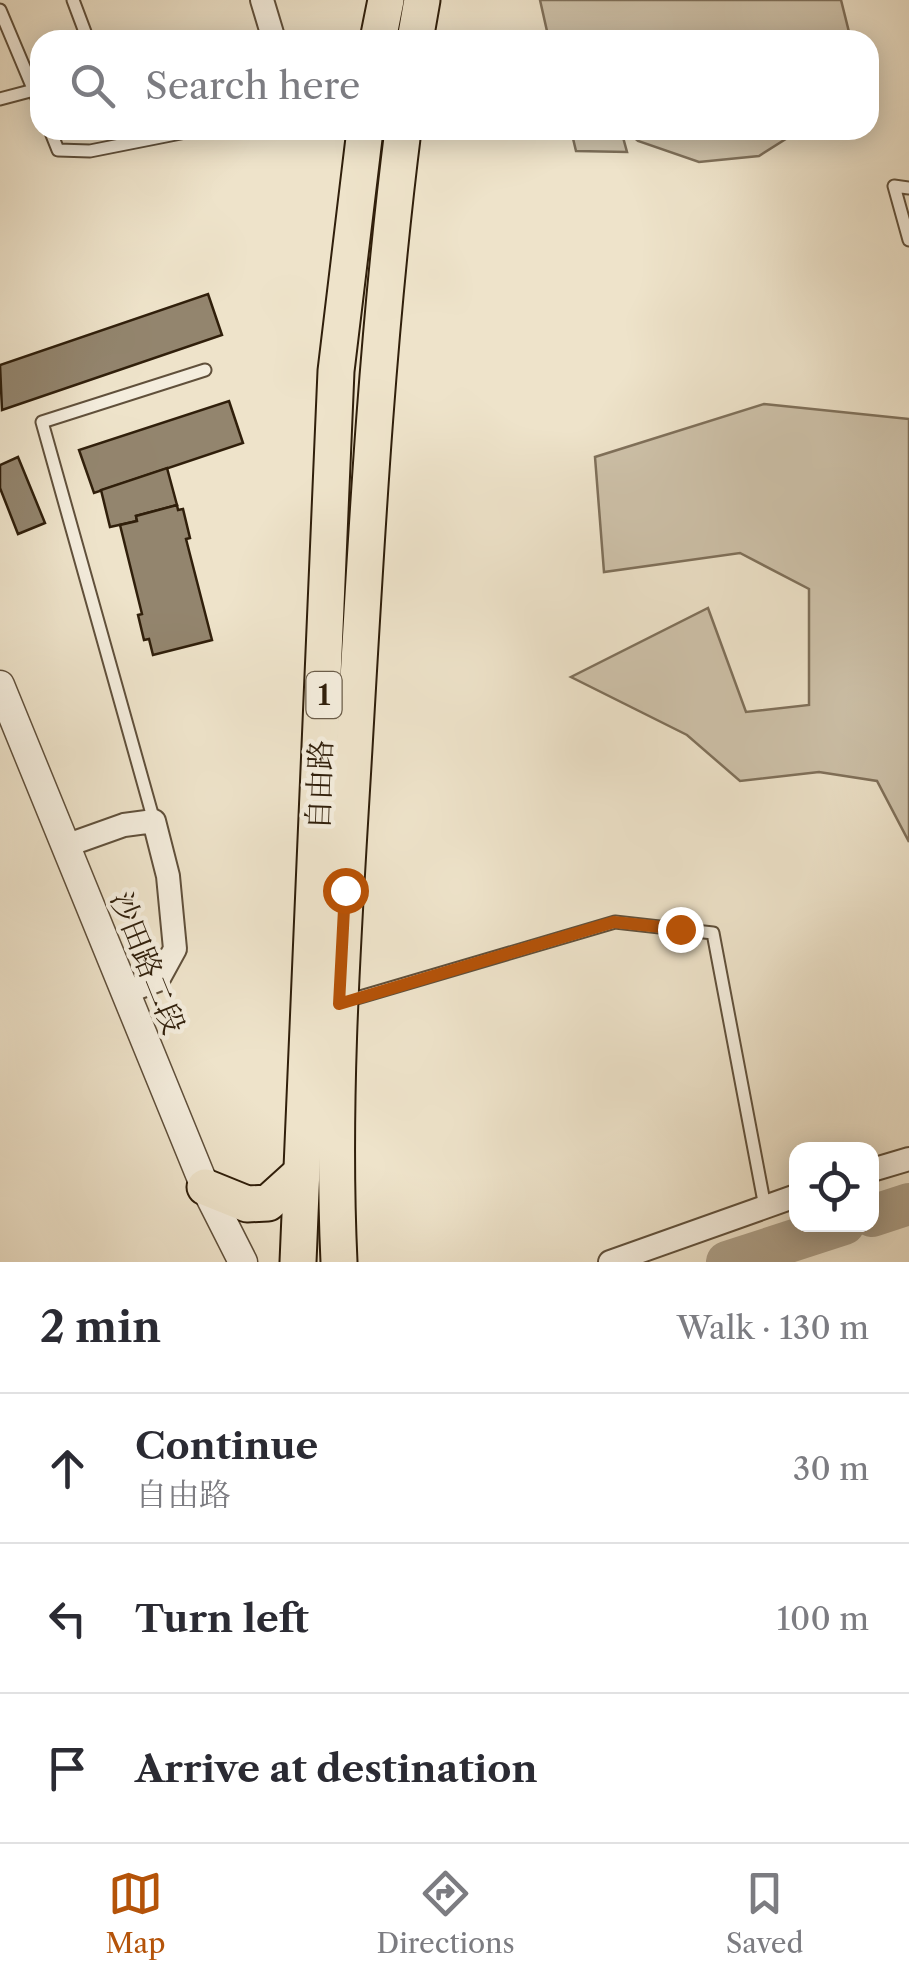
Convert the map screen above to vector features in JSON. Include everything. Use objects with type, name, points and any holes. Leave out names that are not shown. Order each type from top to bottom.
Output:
[{"type":"main road","points":[[380,30],[386,0]]},
{"type":"main road","points":[[417,30],[422,0]]},
{"type":"main road","name":"自由路","points":[[298,1262],[336,371],[364,140]]},
{"type":"main road","name":"自由路","points":[[339,1262],[339,1004],[361,626],[390,233],[402,140]]},
{"type":"main road","points":[[205,1188],[247,1204],[268,1203],[299,1175]]},
{"type":"street","points":[[262,0],[271,30]]},
{"type":"street","name":"沙田路二段","points":[[0,685],[205,1188],[243,1262]]},
{"type":"street","points":[[65,846],[124,825],[154,821],[168,876],[174,948],[158,980],[124,993]]},
{"type":"street","points":[[879,1168],[909,1159]]},
{"type":"street","points":[[610,1262],[789,1198]]},
{"type":"lane","points":[[74,0],[84,30]]},
{"type":"lane","points":[[0,10],[30,81]]},
{"type":"lane","points":[[0,99],[30,91]]},
{"type":"lane","points":[[54,140],[58,150],[90,151],[146,140]]},
{"type":"lane","points":[[909,188],[894,186],[909,240]]},
{"type":"lane","points":[[154,821],[42,422],[205,370]]},
{"type":"lane","points":[[339,1004],[614,922],[712,933],[765,1207]]},
{"type":"shaded area","points":[[540,0],[841,0],[848,30],[547,30]]},
{"type":"shaded area","points":[[573,140],[624,140],[627,152],[576,151]]},
{"type":"shaded area","points":[[784,140],[759,156],[699,162],[638,141]]},
{"type":"shaded area","points":[[764,404],[909,419],[909,842],[877,781],[819,772],[740,781],[687,735],[571,677],[708,608],[746,712],[809,705],[809,589],[740,553],[604,572],[595,457]]},
{"type":"building","points":[[208,294],[222,335],[2,410],[0,365]]},
{"type":"building","points":[[229,401],[243,443],[94,493],[79,450]]},
{"type":"building","points":[[18,457],[45,523],[18,534],[0,488],[0,465]]},
{"type":"building","points":[[167,468],[177,505],[110,527],[101,490]]},
{"type":"building","points":[[177,505],[178,510],[183,509],[190,538],[186,539],[212,640],[153,655],[149,639],[144,640],[138,615],[142,614],[120,525],[137,521],[136,516]]},
{"type":"waterway","points":[[879,1214],[909,1204]]},
{"type":"waterway","points":[[727,1262],[819,1232]]},
{"type":"route","points":[[345,890],[339,1004],[614,922],[680,929]]}]
